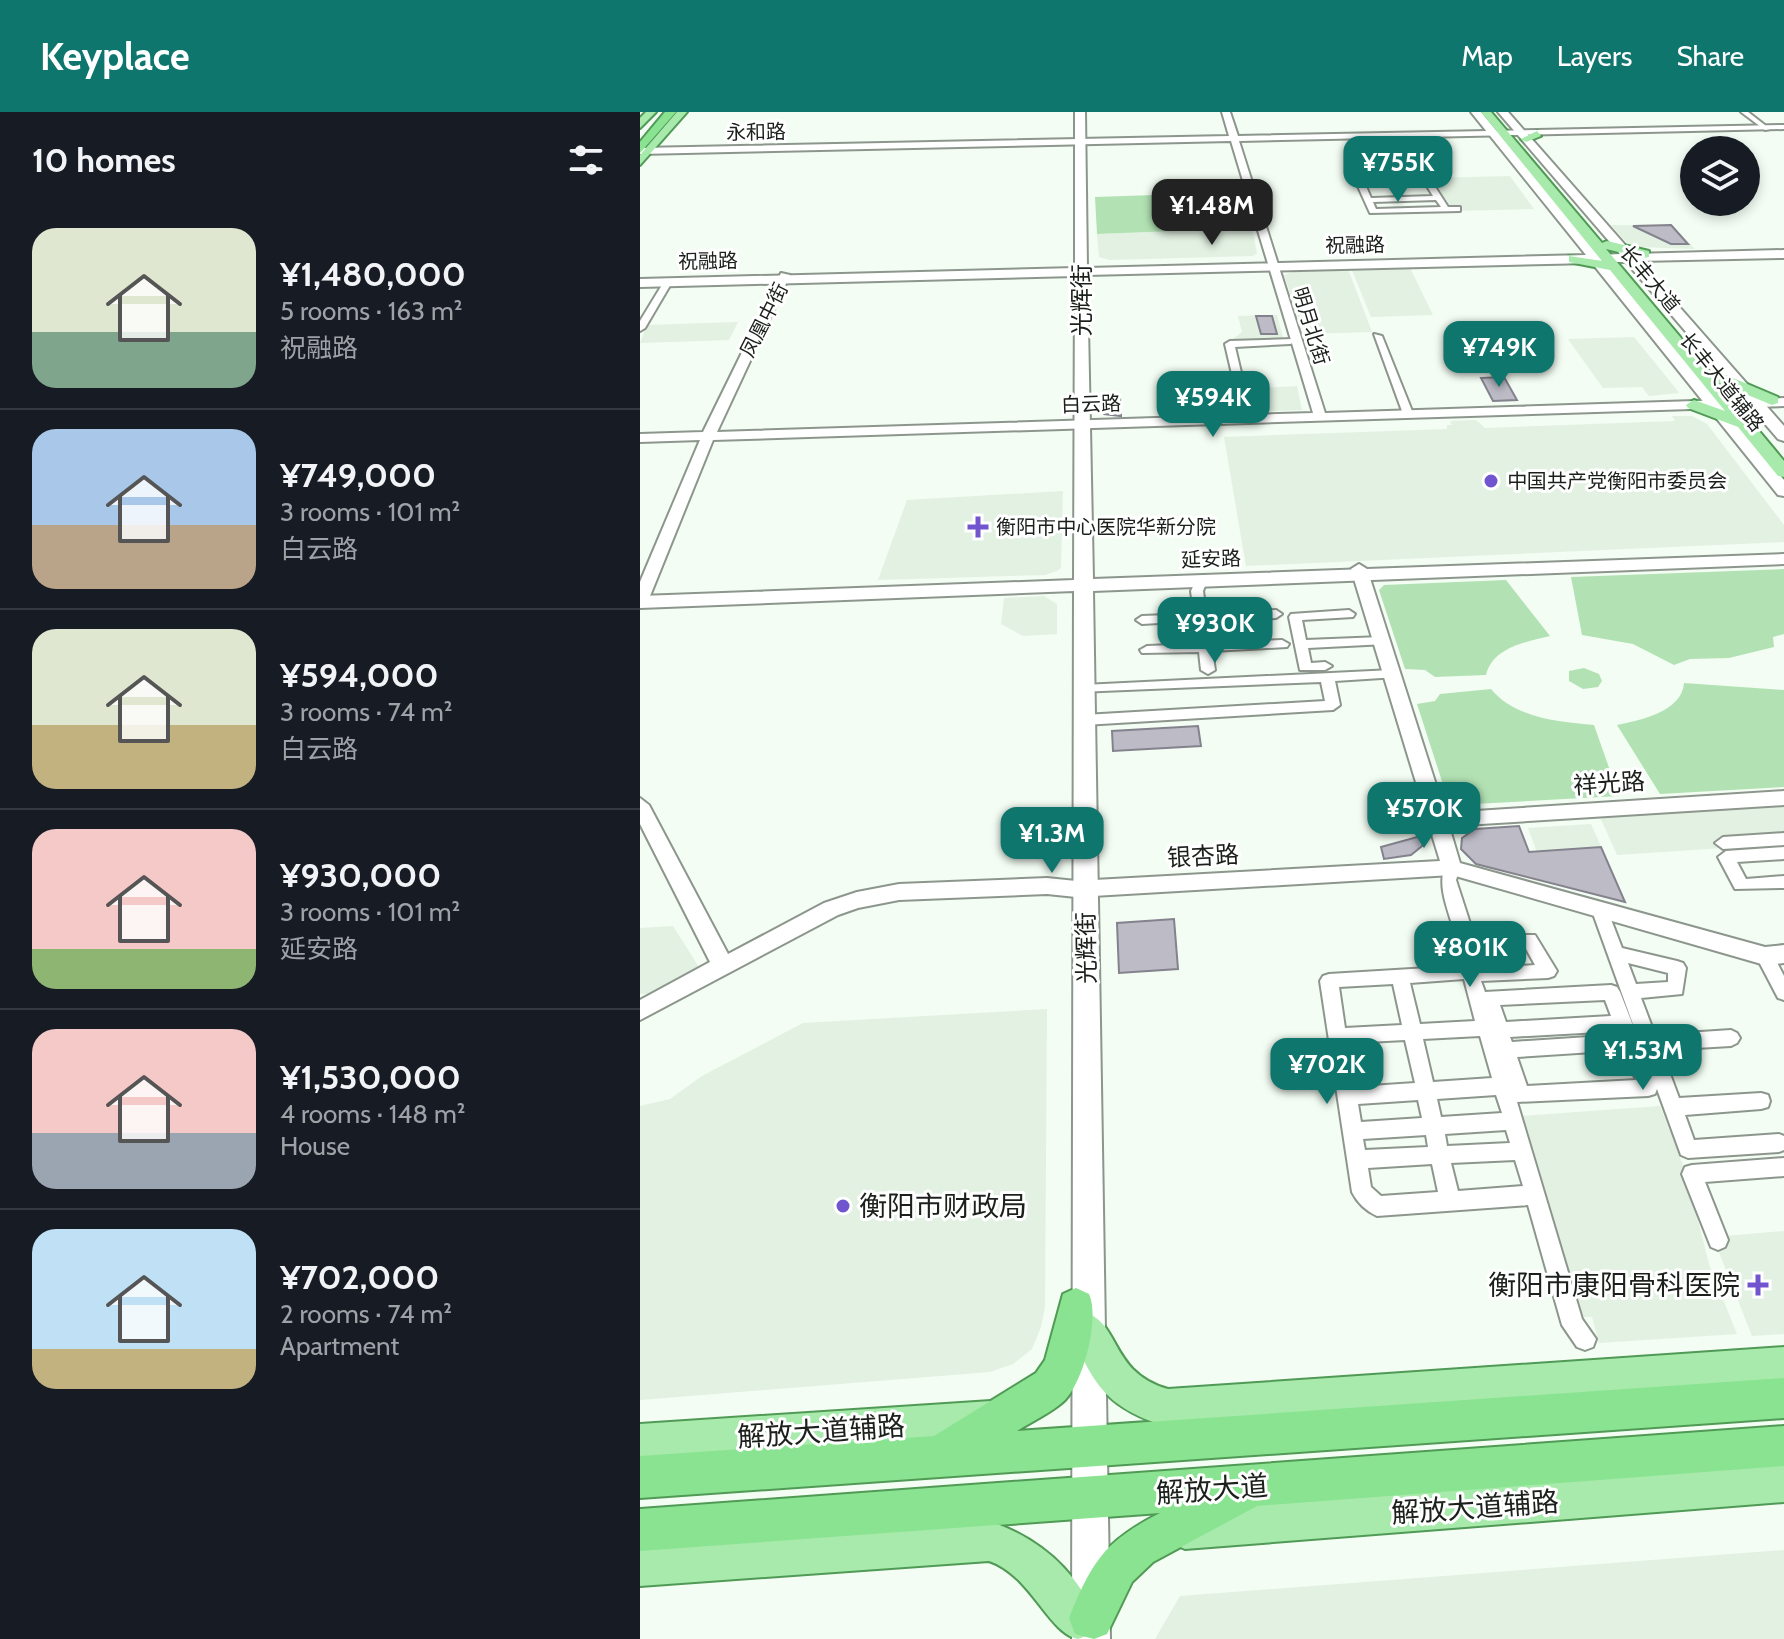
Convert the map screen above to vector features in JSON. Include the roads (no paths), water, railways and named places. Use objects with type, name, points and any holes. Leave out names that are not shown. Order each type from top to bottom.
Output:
[{"type":"highway","points":[[640,138],[672,114]]},
{"type":"highway","points":[[644,151],[672,114]]},
{"type":"highway","points":[[937,1459],[1050,1387],[1063,1368],[1082,1320]]},
{"type":"highway","name":"解放大道","points":[[640,1477],[1083,1449],[1784,1398]]},
{"type":"highway","name":"解放大道","points":[[640,1530],[1784,1446]]},
{"type":"highway","points":[[1083,1629],[1117,1567],[1138,1547],[1165,1530],[1255,1486]]},
{"type":"main road","points":[[640,125],[651,112]]},
{"type":"main road","name":"光辉街","points":[[1078,112],[1083,1629]]},
{"type":"main road","points":[[1476,112],[1514,133]]},
{"type":"main road","name":"长丰大道","points":[[1486,112],[1514,133],[1551,191],[1615,256],[1713,365]]},
{"type":"main road","name":"长丰大道","points":[[1494,112],[1545,167],[1551,191]]},
{"type":"main road","points":[[1503,112],[1514,133]]},
{"type":"main road","points":[[640,162],[644,151]]},
{"type":"main road","name":"长丰大道辅路","points":[[1545,167],[1615,256],[1739,402],[1784,436]]},
{"type":"main road","points":[[1574,257],[1784,252]]},
{"type":"main road","name":"长丰大道","points":[[1615,256],[1784,454]]},
{"type":"main road","name":"祝融路","points":[[640,281],[1574,257]]},
{"type":"main road","name":"祝融路","points":[[640,281],[784,278]]},
{"type":"main road","points":[[1713,365],[1739,402],[1745,426],[1784,472]]},
{"type":"main road","name":"长丰大道辅路","points":[[1713,365],[1739,402],[1784,491]]},
{"type":"main road","name":"延安路","points":[[640,601],[1784,556]]},
{"type":"main road","name":"延安路","points":[[1079,583],[1201,581],[1360,572]]},
{"type":"main road","name":"光辉街","points":[[1079,583],[1084,720],[1081,888]]},
{"type":"main road","points":[[1082,1320],[1102,1362],[1119,1386],[1148,1403],[1168,1408],[1784,1365]]},
{"type":"main road","name":"解放大道辅路","points":[[640,1443],[1002,1419]]},
{"type":"main road","name":"解放大道辅路","points":[[1165,1530],[1784,1483]]},
{"type":"main road","points":[[640,1566],[989,1541],[1010,1547],[1035,1564],[1083,1629]]},
{"type":"street","name":"明月北街","points":[[1225,112],[1315,413]]},
{"type":"street","points":[[1744,112],[1766,128]]},
{"type":"street","name":"永和路","points":[[644,151],[1784,128]]},
{"type":"street","points":[[1438,197],[1366,196],[1360,182],[1425,181],[1438,197],[1457,209]]},
{"type":"street","name":"明月北街","points":[[1271,265],[1290,341],[1315,413]]},
{"type":"street","name":"凤凰中街","points":[[640,601],[784,278]]},
{"type":"street","points":[[640,328],[668,282]]},
{"type":"street","points":[[1377,336],[1407,411]]},
{"type":"street","points":[[1246,415],[1230,344],[1290,341]]},
{"type":"street","name":"白云路","points":[[1079,422],[1739,402]]},
{"type":"street","name":"白云路","points":[[640,436],[1739,402]]},
{"type":"street","points":[[1360,572],[1452,868],[1448,880],[1470,951],[1485,975],[1548,971],[1529,940]]},
{"type":"street","points":[[1201,581],[1197,591],[1208,670]]},
{"type":"street","points":[[1142,620],[1276,614]]},
{"type":"street","points":[[1328,672],[1305,667],[1295,617],[1349,614]]},
{"type":"street","points":[[1300,644],[1381,641]]},
{"type":"street","points":[[1147,650],[1282,644]]},
{"type":"street","points":[[1083,689],[1328,672],[1392,674]]},
{"type":"street","points":[[1084,720],[1333,705],[1328,672]]},
{"type":"street","points":[[1196,683],[1198,712]]},
{"type":"street","name":"祥光路","points":[[1438,820],[1784,798]]},
{"type":"street","points":[[640,805],[721,962],[720,969],[713,965],[640,823]]},
{"type":"street","points":[[1723,843],[1784,839]]},
{"type":"street","points":[[1784,853],[1726,857],[1741,885],[1784,882]]},
{"type":"street","name":"银杏路","points":[[640,1011],[831,909],[857,900],[914,891],[1047,886],[1081,888],[1452,868],[1774,955]]},
{"type":"street","points":[[1470,951],[1470,972],[1493,1029],[1506,1050],[1520,1095],[1648,1088],[1631,991],[1599,908]]},
{"type":"street","points":[[1619,954],[1677,968],[1676,989],[1631,991]]},
{"type":"street","points":[[1774,955],[1784,993]]},
{"type":"street","points":[[1470,972],[1329,981],[1362,1192],[1377,1206],[1535,1195]]},
{"type":"street","points":[[1400,976],[1450,1201]]},
{"type":"street","points":[[1585,1339],[1573,1325],[1503,1086],[1489,998],[1611,992],[1623,1023],[1638,1042],[1672,1107],[1688,1149],[1779,1143]]},
{"type":"street","points":[[1338,1036],[1623,1023]]},
{"type":"street","points":[[1579,1026],[1586,1045]]},
{"type":"street","points":[[1506,1050],[1731,1038]]},
{"type":"street","points":[[1347,1096],[1503,1086]]},
{"type":"street","points":[[1672,1107],[1761,1101]]},
{"type":"street","points":[[1353,1131],[1513,1121]]},
{"type":"street","points":[[1357,1159],[1522,1151]]},
{"type":"street","points":[[1718,1240],[1692,1174],[1784,1167]]},
{"type":"place","name":"中国共产党衡阳市委员会","points":[[1491,481]]},
{"type":"place","name":"衡阳市中心医院华新分院","points":[[978,527]]},
{"type":"place","name":"衡阳市财政局","points":[[843,1206]]},
{"type":"place","name":"衡阳市康阳骨科医院","points":[[1758,1285]]}]
